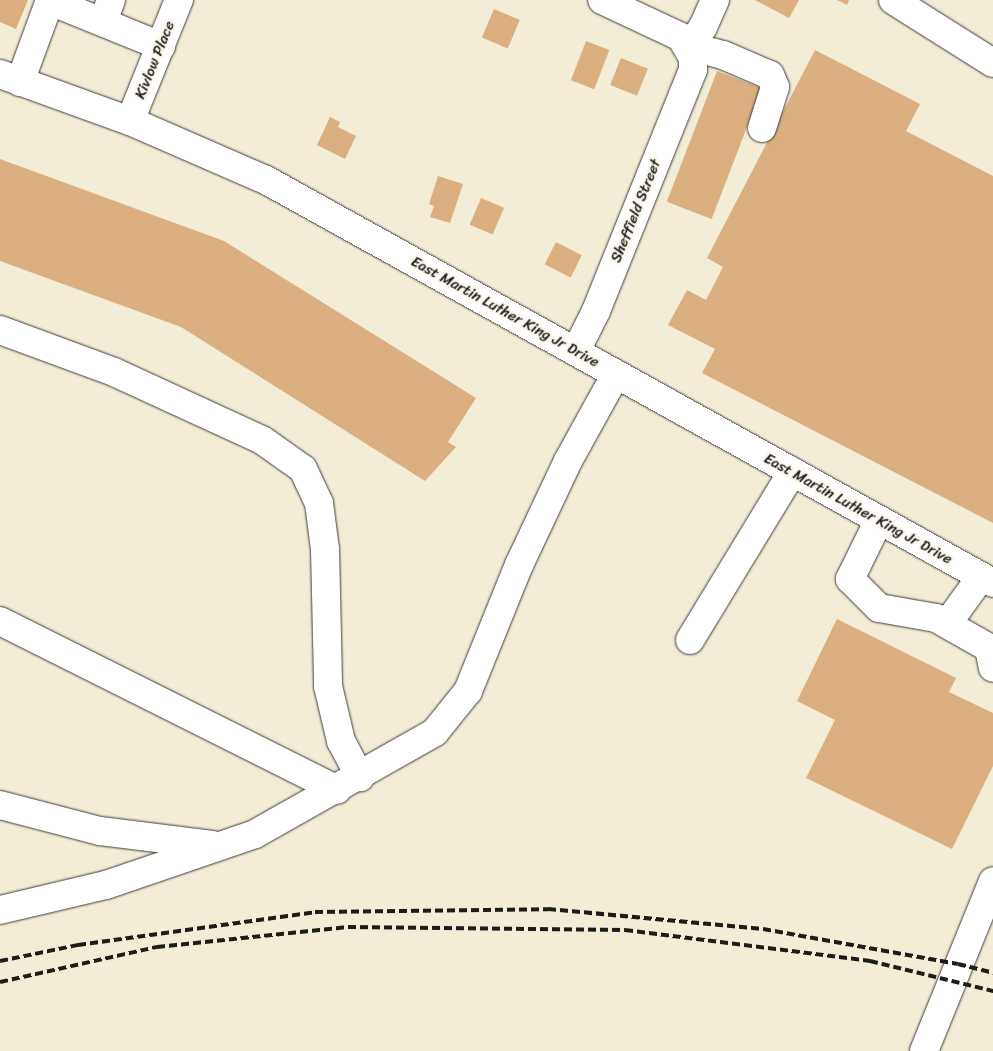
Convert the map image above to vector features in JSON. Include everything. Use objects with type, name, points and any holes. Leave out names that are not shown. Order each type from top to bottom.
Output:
[{"type":"main road","points":[[10,78],[50,0],[107,11],[160,46]]},
{"type":"main road","points":[[602,0],[670,30],[691,58],[723,55],[770,75],[775,87],[762,128]]},
{"type":"main road","points":[[893,0],[993,63]]},
{"type":"main road","name":"Kivlow Place","points":[[130,121],[160,46],[172,2]]},
{"type":"main road","name":"Sheffield Street","points":[[576,351],[596,311],[704,27],[710,2]]},
{"type":"main road","name":"East Martin Luther King Jr Drive","points":[[10,78],[130,121],[266,180],[987,580]]},
{"type":"main road","points":[[0,330],[114,372],[262,440],[303,469],[319,503],[325,549],[328,686],[341,741],[360,777]]},
{"type":"main road","points":[[0,910],[106,885],[255,834],[360,777],[435,732],[468,691],[519,565],[568,461],[616,374]]},
{"type":"main road","points":[[690,640],[792,472]]},
{"type":"main road","points":[[879,520],[850,579],[879,608],[936,618],[989,648],[993,668]]},
{"type":"main road","points":[[947,624],[987,580]]},
{"type":"main road","points":[[0,621],[337,790]]},
{"type":"main road","points":[[0,805],[100,831],[219,846]]},
{"type":"main road","points":[[924,1051],[993,880]]},
{"type":"building","points":[[0,0],[28,0],[16,29],[0,22]]},
{"type":"building","points":[[755,0],[799,0],[789,18]]},
{"type":"building","points":[[837,0],[849,0],[847,5]]},
{"type":"building","points":[[494,9],[520,20],[508,48],[482,38]]},
{"type":"building","points":[[586,41],[609,50],[594,89],[571,80]]},
{"type":"building","points":[[815,50],[920,104],[906,131],[993,176],[993,523],[702,373],[715,349],[668,325],[687,290],[706,300],[723,267],[707,258]]},
{"type":"building","points":[[621,58],[648,69],[637,96],[610,85]]},
{"type":"building","points":[[717,71],[762,88],[712,219],[667,202]]},
{"type":"building","points":[[330,117],[340,122],[338,127],[356,136],[345,159],[317,145]]},
{"type":"building","points":[[0,159],[224,241],[476,398],[448,442],[456,447],[425,481],[181,327],[0,261]]},
{"type":"building","points":[[438,176],[463,184],[450,223],[430,217],[434,206],[429,204]]},
{"type":"building","points":[[481,198],[504,208],[493,234],[470,225]]},
{"type":"building","points":[[556,242],[582,255],[570,277],[545,264]]},
{"type":"building","points":[[837,619],[956,678],[949,692],[993,713],[993,766],[952,849],[806,778],[835,720],[797,701]]},
{"type":"railway","points":[[0,961],[78,945],[315,912],[548,909],[763,929],[958,964],[993,973]]},
{"type":"railway","points":[[0,982],[157,947],[348,927],[625,930],[870,961],[993,991]]}]
